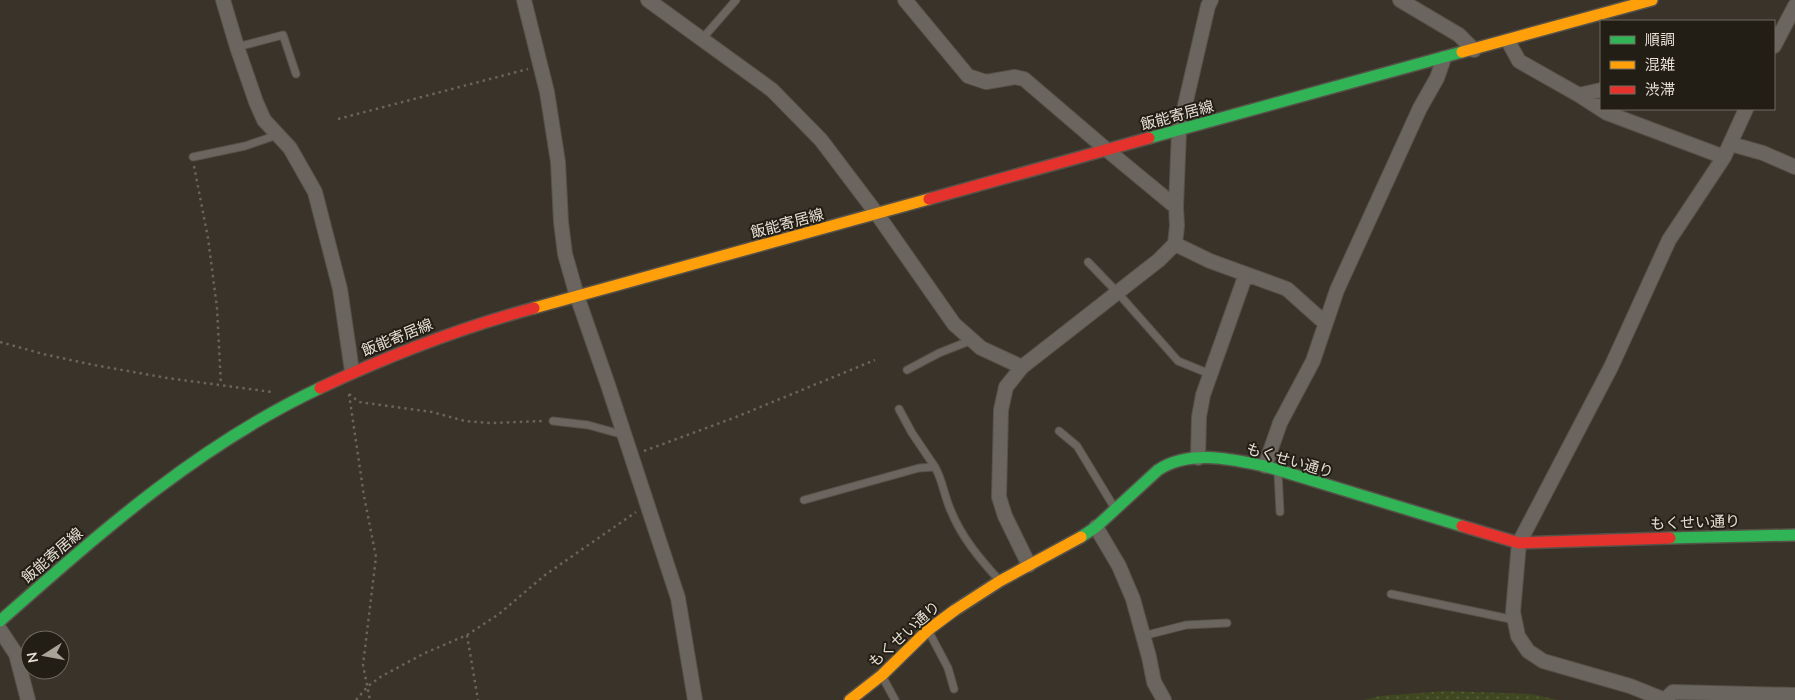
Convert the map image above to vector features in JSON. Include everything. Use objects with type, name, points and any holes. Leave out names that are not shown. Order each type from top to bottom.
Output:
[{"type":"main road","name":"飯能寄居線","points":[[0,621],[105,529],[156,488],[214,448],[295,400],[352,371],[447,333],[1508,41],[1632,3],[1652,0]]},
{"type":"main road","name":"もくせい通り","points":[[850,700],[882,675],[928,630],[954,610],[1000,581],[1096,527],[1167,464],[1198,458],[1232,459],[1272,469],[1518,543],[1795,535]]},
{"type":"street","points":[[223,0],[237,47],[264,120],[290,148],[315,192],[340,289],[352,371]]},
{"type":"street","points":[[524,0],[547,92],[558,162],[563,242],[577,296],[678,598],[695,700]]},
{"type":"street","points":[[648,0],[772,90],[820,140],[877,214],[954,324],[981,348],[1022,367]]},
{"type":"street","points":[[905,0],[968,76],[986,82],[1015,77],[1024,78],[1176,207]]},
{"type":"street","points":[[1029,565],[1005,516],[999,497],[1002,410],[1006,387],[1022,367],[1159,260],[1175,244],[1179,131],[1211,0]]},
{"type":"street","points":[[1400,0],[1459,35],[1474,50]]},
{"type":"street","points":[[1775,44],[1795,6]]},
{"type":"street","points":[[1508,41],[1519,61],[1600,108]]},
{"type":"street","points":[[1272,469],[1280,423],[1313,361],[1337,290],[1420,108],[1437,78],[1444,58]]},
{"type":"street","points":[[1580,95],[1600,90]]},
{"type":"street","points":[[1603,110],[1728,150],[1762,153],[1795,167]]},
{"type":"street","points":[[1746,110],[1728,150],[1669,240],[1611,367],[1518,543],[1513,612],[1518,636],[1528,651],[1543,661],[1630,686],[1665,700],[1673,692],[1795,695]]},
{"type":"street","points":[[1175,244],[1210,261],[1287,289],[1325,323]]},
{"type":"street","points":[[1198,458],[1199,416],[1203,395],[1246,274]]},
{"type":"street","points":[[1096,527],[1120,566],[1133,599],[1154,682],[1164,700]]},
{"type":"street","points":[[0,630],[16,654],[28,700]]},
{"type":"lane","points":[[702,39],[736,0]]},
{"type":"lane","points":[[237,47],[283,36],[296,74]]},
{"type":"lane","points":[[192,157],[245,146],[277,135]]},
{"type":"lane","points":[[1088,262],[1178,361],[1210,374]]},
{"type":"lane","points":[[907,370],[939,353],[972,340]]},
{"type":"lane","points":[[899,409],[940,476],[944,494],[959,528],[979,559],[1000,581]]},
{"type":"lane","points":[[553,421],[588,426],[624,435]]},
{"type":"lane","points":[[1059,431],[1077,446],[1115,510]]},
{"type":"lane","points":[[804,500],[919,468],[935,467]]},
{"type":"lane","points":[[1272,469],[1280,512]]},
{"type":"lane","points":[[1391,594],[1515,620]]},
{"type":"lane","points":[[1143,636],[1186,625],[1228,623]]},
{"type":"lane","points":[[928,630],[948,668],[954,689]]},
{"type":"lane","points":[[882,675],[895,700]]},
{"type":"path","points":[[338,119],[541,65]]},
{"type":"path","points":[[192,157],[208,238],[217,308],[221,385]]},
{"type":"path","points":[[0,342],[94,365],[167,378],[267,390],[295,400]]},
{"type":"path","points":[[631,456],[736,417],[875,360]]},
{"type":"path","points":[[370,700],[363,665],[376,556],[364,496],[349,394],[359,402],[432,412],[465,421],[492,423],[553,421]]},
{"type":"path","points":[[356,700],[368,686],[425,653],[467,635],[499,614],[545,575],[647,504]]},
{"type":"path","points":[[467,635],[478,700]]},
{"type":"green space","points":[[1446,691],[1532,694],[1558,700],[1364,700],[1379,696]]},
{"type":"traffic: fast","points":[[1149,138],[1462,52]]},
{"type":"traffic: fast","points":[[0,621],[113,523],[191,464],[232,436],[320,388]]},
{"type":"traffic: fast","points":[[1081,537],[1096,527],[1158,470],[1170,464],[1197,458],[1224,459],[1265,466],[1462,526]]},
{"type":"traffic: fast","points":[[1670,538],[1795,535]]},
{"type":"traffic: slow","points":[[1462,52],[1652,0]]},
{"type":"traffic: slow","points":[[534,308],[929,199]]},
{"type":"traffic: slow","points":[[850,700],[882,675],[928,630],[955,610],[1000,581],[1081,537]]},
{"type":"traffic: jam","points":[[929,199],[1149,138]]},
{"type":"traffic: jam","points":[[320,388],[426,343],[479,324],[534,308]]},
{"type":"traffic: jam","points":[[1462,526],[1519,543],[1670,538]]}]
